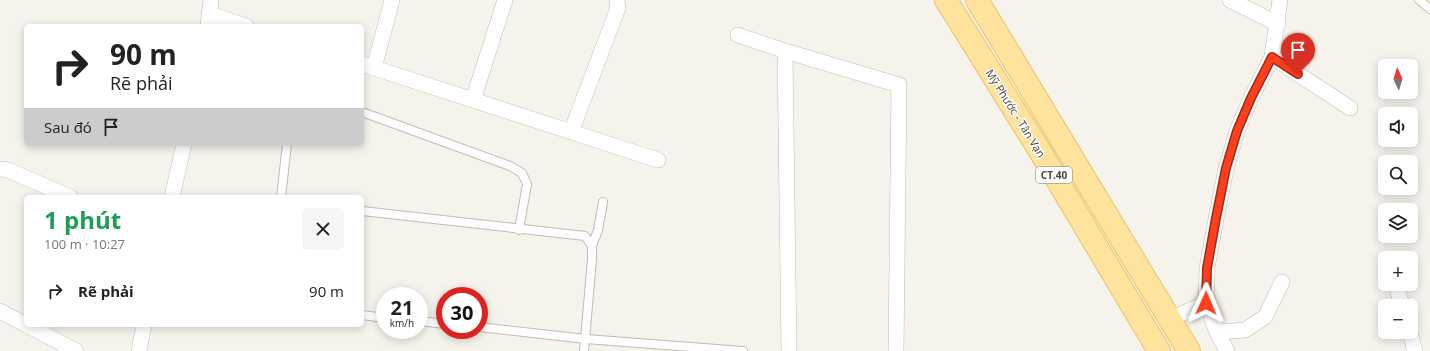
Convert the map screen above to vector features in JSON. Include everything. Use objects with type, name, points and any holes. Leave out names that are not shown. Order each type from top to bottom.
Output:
[{"type":"main road","name":"Mỹ Phước - Tân Vạn","points":[[946,0],[1041,153],[1159,351]]},
{"type":"main road","name":"CT.40","points":[[977,0],[1189,351]]},
{"type":"street","points":[[392,0],[368,66],[658,160]]},
{"type":"street","points":[[473,100],[505,0]]},
{"type":"street","points":[[571,132],[618,8],[617,0]]},
{"type":"street","points":[[1230,0],[1278,24]]},
{"type":"street","points":[[1227,351],[1217,332],[1206,303],[1207,268],[1226,168],[1237,131],[1251,98],[1272,57],[1278,24],[1280,0]]},
{"type":"street","points":[[209,13],[240,24]]},
{"type":"street","points":[[738,35],[785,51],[898,85],[896,351]]},
{"type":"street","points":[[785,51],[789,351]]},
{"type":"street","points":[[1272,57],[1350,108]]},
{"type":"street","points":[[172,195],[184,146]]},
{"type":"street","points":[[0,169],[8,170],[65,195]]},
{"type":"street","points":[[1217,332],[1245,330],[1265,317],[1282,282]]},
{"type":"street","points":[[1170,319],[1206,303]]},
{"type":"street","points":[[0,311],[24,324]]},
{"type":"street","points":[[30,327],[76,351]]},
{"type":"street","points":[[139,351],[144,327]]},
{"type":"street","points":[[1412,339],[1415,351]]},
{"type":"lane","points":[[1419,0],[1430,9]]},
{"type":"lane","points":[[364,113],[510,166],[522,173],[527,184],[519,230]]},
{"type":"lane","points":[[281,195],[287,146]]},
{"type":"lane","points":[[584,351],[592,246],[598,230],[603,202]]},
{"type":"lane","points":[[364,211],[519,230],[585,236],[592,246]]},
{"type":"lane","points":[[364,315],[376,317]]},
{"type":"lane","points":[[488,328],[586,339],[743,351]]},
{"type":"route","points":[[1206,303],[1207,268],[1216,218],[1226,168],[1237,131],[1251,98],[1272,57],[1298,74]]}]
